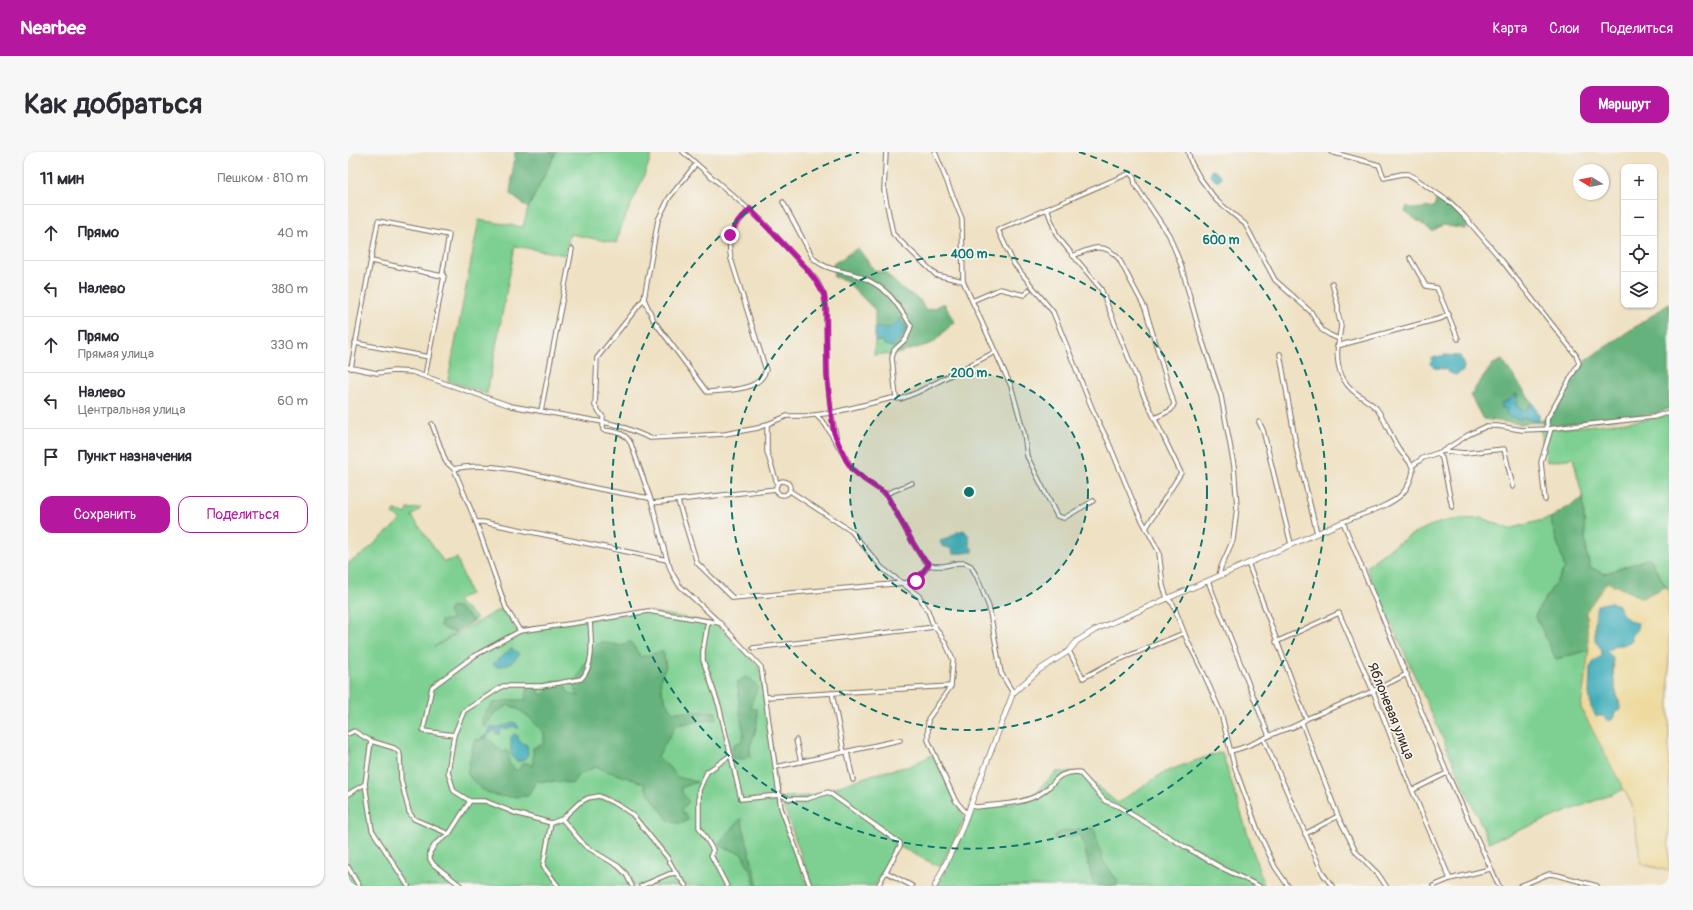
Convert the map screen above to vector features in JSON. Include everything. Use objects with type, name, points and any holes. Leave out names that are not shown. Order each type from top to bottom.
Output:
[{"type":"street","points":[[683,152],[750,209],[806,268],[816,281],[824,295],[826,307],[827,376],[834,433],[846,460],[853,470],[886,494],[913,543],[921,556],[929,564],[939,566],[965,563],[971,566],[989,607],[1001,673],[1012,693]]},
{"type":"street","points":[[886,152],[884,190],[893,234],[936,275],[963,281]]},
{"type":"street","points":[[935,152],[962,219],[963,281],[1011,386],[1024,433],[1027,456],[1057,516],[1064,518],[1093,501]]},
{"type":"street","points":[[1188,152],[1191,162],[1200,178],[1217,201],[1245,224],[1275,280],[1311,312],[1322,330],[1339,339]]},
{"type":"street","points":[[1331,152],[1379,165],[1384,178],[1408,174],[1452,204],[1500,258],[1576,355],[1580,363],[1547,419],[1548,429],[1540,462],[1546,500]]},
{"type":"street","points":[[696,164],[669,198],[658,220],[644,298],[597,358],[595,406],[603,417],[604,430],[622,433],[627,436],[641,469],[649,498],[652,503],[667,560],[679,584],[720,623],[761,667],[781,808],[810,886]]},
{"type":"street","points":[[1219,576],[1220,567],[1233,540],[1236,526],[1237,507],[1234,466],[1221,396],[1181,265],[1168,235],[1138,189],[1134,178],[1130,173],[998,230],[1014,264],[1053,312],[1094,413],[1108,441],[1137,511],[1158,552],[1163,586],[1167,598],[1173,604],[1184,634],[1221,713],[1234,765],[1259,833],[1275,867],[1288,886]]},
{"type":"street","points":[[783,202],[813,258],[824,266],[858,276],[887,291],[896,302],[911,326],[906,339],[894,350],[892,358],[896,398]]},
{"type":"street","points":[[644,298],[654,321],[708,392],[748,387],[759,382],[764,377],[766,370],[731,259],[729,242],[732,230],[750,209]]},
{"type":"street","points":[[1047,209],[1057,236],[1101,289],[1143,394],[1181,474],[1146,528]]},
{"type":"street","points":[[425,376],[444,276],[442,276],[449,235],[378,221],[350,368],[376,373],[394,371],[412,372],[511,406],[621,426],[650,438],[725,434],[758,428],[787,416],[831,413],[896,398],[901,399],[918,392],[995,352]]},
{"type":"street","points":[[1073,256],[1093,248],[1104,248],[1115,254],[1145,308],[1174,404],[1171,410],[1155,418]]},
{"type":"street","points":[[541,411],[572,249]]},
{"type":"street","points":[[1410,258],[1426,286],[1437,288],[1458,339]]},
{"type":"street","points":[[371,261],[442,276]]},
{"type":"street","points":[[935,886],[960,833],[1012,693],[1039,670],[1069,651],[1077,641],[1095,630],[1393,500],[1402,494],[1409,484],[1413,470],[1412,466],[1400,451],[1376,409],[1353,391],[1343,379],[1338,362],[1337,346],[1341,326],[1332,283]]},
{"type":"street","points":[[972,301],[1000,289],[1024,295],[1029,290]]},
{"type":"street","points":[[1337,346],[1400,330],[1449,314]]},
{"type":"street","points":[[355,343],[429,357]]},
{"type":"street","points":[[1280,354],[1297,451],[1317,533]]},
{"type":"street","points":[[1412,466],[1423,458],[1443,451],[1468,435],[1488,426],[1522,430],[1548,429],[1654,417],[1669,412]]},
{"type":"street","points":[[816,415],[826,424],[840,447]]},
{"type":"street","points":[[1259,422],[1263,430],[1291,544]]},
{"type":"street","points":[[432,424],[446,462],[454,469],[476,522],[506,608],[520,631]]},
{"type":"street","points":[[767,424],[767,452],[777,483],[776,489],[778,493],[782,495],[787,494],[790,491]]},
{"type":"street","points":[[1443,451],[1465,453],[1504,449],[1513,487]]},
{"type":"street","points":[[1438,453],[1442,458],[1452,507]]},
{"type":"street","points":[[454,469],[466,466],[488,466],[546,476],[587,486],[649,498]]},
{"type":"street","points":[[777,483],[781,480],[788,482],[790,491]]},
{"type":"street","points":[[886,494],[912,483]]},
{"type":"street","points":[[652,503],[776,489]]},
{"type":"street","points":[[790,491],[851,531],[882,568],[904,583],[919,596],[946,644],[953,660],[951,686],[928,719],[928,740],[955,800],[966,814]]},
{"type":"street","points":[[678,501],[697,563],[733,598],[916,581],[929,564]]},
{"type":"street","points":[[476,522],[483,522],[667,560]]},
{"type":"street","points":[[1343,522],[1447,773],[1498,886]]},
{"type":"street","points":[[1248,563],[1276,642],[1306,719]]},
{"type":"street","points":[[1208,581],[1269,736]]},
{"type":"street","points":[[454,736],[423,731],[432,686],[474,656],[520,631],[590,621],[648,610],[720,623]]},
{"type":"street","name":"Яблоневая улица","points":[[1276,642],[1339,613],[1373,691],[1385,725],[1450,879]]},
{"type":"street","points":[[590,621],[592,651],[584,676],[581,679],[542,686],[503,686],[464,711],[454,736],[448,772],[454,791],[470,801],[485,801],[515,813],[551,824],[562,820],[579,803],[588,798],[598,796],[618,805],[632,814],[667,857],[686,886]]},
{"type":"street","points":[[708,621],[703,660],[719,706],[741,799],[780,795],[790,799],[806,799],[828,792],[900,843],[878,886]]},
{"type":"street","points":[[753,648],[935,626]]},
{"type":"street","points":[[1069,651],[1083,678],[1111,663],[1184,634]]},
{"type":"street","points":[[1231,751],[1264,740],[1269,736],[1302,723],[1306,719],[1373,691],[1407,674]]},
{"type":"street","points":[[766,697],[951,686]]},
{"type":"street","points":[[832,693],[853,780]]},
{"type":"street","points":[[1302,723],[1338,816],[1356,852],[1378,874],[1386,886]]},
{"type":"street","points":[[348,734],[354,732],[371,741],[394,748],[400,755],[401,780],[409,812],[414,819],[449,834]]},
{"type":"street","points":[[796,740],[801,762]]},
{"type":"street","points":[[776,767],[900,740]]},
{"type":"street","points":[[1264,740],[1323,874],[1332,886]]},
{"type":"street","points":[[371,741],[365,784],[372,830],[408,886]]},
{"type":"street","points":[[727,886],[711,855],[713,850],[699,827],[699,790],[707,772],[731,755]]},
{"type":"street","points":[[970,805],[976,807],[1022,802],[1041,794],[1058,777],[1066,772],[1079,772],[1105,801],[1118,806],[1224,869],[1259,886]]},
{"type":"street","points":[[1413,790],[1447,773]]},
{"type":"street","points":[[348,794],[365,784]]},
{"type":"street","points":[[461,886],[433,864],[430,859],[430,852],[436,843],[449,834],[470,801]]},
{"type":"street","points":[[1306,834],[1338,816]]},
{"type":"street","points":[[562,820],[585,846],[618,866],[626,874],[632,886]]},
{"type":"street","points":[[551,824],[543,866],[558,886]]},
{"type":"street","points":[[348,866],[359,886]]},
{"type":"street","points":[[1433,886],[1450,879],[1490,869]]},
{"type":"street","points":[[641,886],[676,872]]},
{"type":"street","points":[[886,872],[912,886]]},
{"type":"street","points":[[1520,886],[1549,874],[1597,886]]},
{"type":"green space","points":[[515,152],[556,152],[528,208],[510,194]]},
{"type":"green space","points":[[556,152],[652,152],[649,164],[624,220],[616,243],[570,234],[565,255],[515,246],[487,394],[454,383],[448,380],[479,220],[523,227],[528,208]]},
{"type":"green space","points":[[1436,200],[1447,202],[1469,224],[1465,229],[1443,225],[1432,231],[1405,212],[1407,206],[1413,209],[1434,207]]},
{"type":"green space","points":[[858,248],[874,270],[886,273],[901,288],[920,300],[925,310],[935,308],[944,303],[954,322],[933,343],[890,356],[901,348],[891,347],[901,338],[890,328],[875,328],[875,310],[845,280],[834,277],[833,264]]},
{"type":"green space","points":[[1669,304],[1669,409],[1654,414],[1549,426],[1539,422],[1551,415],[1580,367],[1586,360]]},
{"type":"green space","points":[[875,341],[883,341],[891,347],[901,348],[890,356],[885,354],[874,355]]},
{"type":"green space","points":[[1502,360],[1534,405],[1529,405],[1524,411],[1516,406],[1517,394],[1501,404],[1501,408],[1507,409],[1523,418],[1539,422],[1520,424],[1483,419],[1470,395],[1493,364]]},
{"type":"green space","points":[[1669,414],[1669,590],[1650,558],[1604,574],[1590,567],[1586,551],[1583,498],[1573,458],[1547,462],[1540,428],[1556,429],[1654,419]]},
{"type":"green space","points":[[1583,498],[1586,551],[1590,567],[1604,574],[1650,558],[1666,587],[1642,598],[1586,612],[1589,650],[1556,659],[1535,615],[1565,568],[1550,518]]},
{"type":"green space","points":[[421,508],[412,516],[444,562],[457,558],[470,594],[462,597],[457,602],[477,618],[474,621],[458,607],[448,631],[458,631],[434,647],[498,610],[505,610],[515,630],[647,611],[717,624],[759,667],[777,788],[774,795],[808,886],[348,886],[348,563],[363,554],[401,520],[393,514],[396,510],[406,514],[408,509]]},
{"type":"green space","points":[[1483,518],[1509,529],[1550,518],[1565,568],[1535,615],[1556,659],[1589,650],[1581,708],[1625,789],[1489,842],[1366,567],[1395,545],[1429,526],[1456,519]]},
{"type":"green space","points":[[458,607],[474,621],[462,629],[454,631],[440,626],[441,621],[452,619],[448,612],[450,608]]},
{"type":"green space","points":[[630,641],[641,657],[663,651],[666,667],[661,679],[661,684],[663,696],[673,712],[716,712],[716,719],[676,725],[658,756],[678,777],[697,782],[681,788],[683,794],[689,802],[681,810],[689,819],[681,824],[669,821],[649,794],[643,783],[595,767],[578,775],[572,784],[563,782],[536,781],[528,796],[509,797],[493,795],[486,792],[473,781],[467,773],[474,741],[487,737],[502,752],[508,751],[509,763],[517,771],[524,763],[528,763],[533,767],[533,748],[544,744],[544,733],[525,714],[509,705],[494,713],[485,727],[483,725],[482,718],[493,703],[512,700],[525,700],[528,684],[537,685],[540,695],[547,693],[546,686],[555,681],[562,681],[569,693],[579,697],[573,685],[595,645],[602,642],[622,646]]},
{"type":"green space","points":[[746,677],[756,684],[757,688],[751,704],[751,709],[757,709],[757,727],[750,745],[751,757],[742,759],[732,758],[733,745],[742,741],[743,735],[737,682]]},
{"type":"green space","points":[[1222,752],[1264,886],[937,886],[963,833],[970,811],[1029,799],[1056,772],[1081,772],[1117,803],[1163,773]]},
{"type":"green space","points":[[932,755],[965,818],[940,867],[898,846],[875,886],[812,886],[784,807],[783,797],[810,796],[874,774],[910,766]]},
{"type":"green space","points":[[741,818],[758,886],[755,886],[752,874],[742,854],[718,845]]},
{"type":"green space","points":[[1094,828],[1103,861],[1118,881],[1116,886],[1094,886],[1081,835],[1054,839],[1056,834],[1064,831]]},
{"type":"sand","points":[[1607,582],[1642,598],[1666,587],[1669,590],[1669,871],[1641,864],[1632,805],[1581,708],[1589,650],[1586,612]],"holes":[[[1620,611],[1630,622],[1638,623],[1623,645],[1615,645],[1606,651],[1614,665],[1613,674],[1616,692],[1620,702],[1615,713],[1590,677],[1590,667],[1602,656],[1602,650],[1595,640],[1595,620]]]},
{"type":"water","points":[[1211,170],[1214,170],[1220,175],[1221,178],[1217,182],[1210,176]]},
{"type":"water","points":[[900,319],[902,324],[907,326],[901,338],[891,347],[884,345],[883,341],[875,341],[875,328],[890,328]]},
{"type":"water","points":[[1445,355],[1460,356],[1464,366],[1463,371],[1455,375],[1445,369],[1434,368],[1431,364],[1432,358]]},
{"type":"water","points":[[1517,394],[1516,406],[1524,411],[1528,410],[1529,405],[1534,405],[1539,415],[1539,422],[1524,418],[1521,420],[1510,417],[1506,414],[1507,409],[1501,408],[1501,404]]},
{"type":"water","points":[[964,530],[969,536],[970,547],[973,549],[973,552],[953,554],[952,549],[942,546],[940,541]]},
{"type":"water","points":[[1611,602],[1618,605],[1628,619],[1638,623],[1637,631],[1632,634],[1632,641],[1623,645],[1615,645],[1612,649],[1606,651],[1613,657],[1613,674],[1621,710],[1615,713],[1613,719],[1609,721],[1603,716],[1596,716],[1591,707],[1589,693],[1590,667],[1596,659],[1602,656],[1601,650],[1595,638],[1597,605]]},
{"type":"water","points":[[511,648],[519,654],[514,660],[502,666],[494,666],[493,664]]},
{"type":"water","points":[[511,722],[516,723],[519,728],[513,726],[507,729],[500,729],[499,734],[496,734],[496,729],[485,738],[481,738],[488,734],[491,726],[492,728],[508,725]]},
{"type":"water","points":[[514,734],[518,736],[518,740],[527,745],[528,755],[522,761],[516,761],[511,755],[511,738]]},
{"type":"route","points":[[730,235],[736,224],[750,209],[806,268],[824,295],[826,307],[827,376],[834,433],[846,460],[853,470],[886,494],[913,543],[921,556],[929,564],[916,581]]}]
